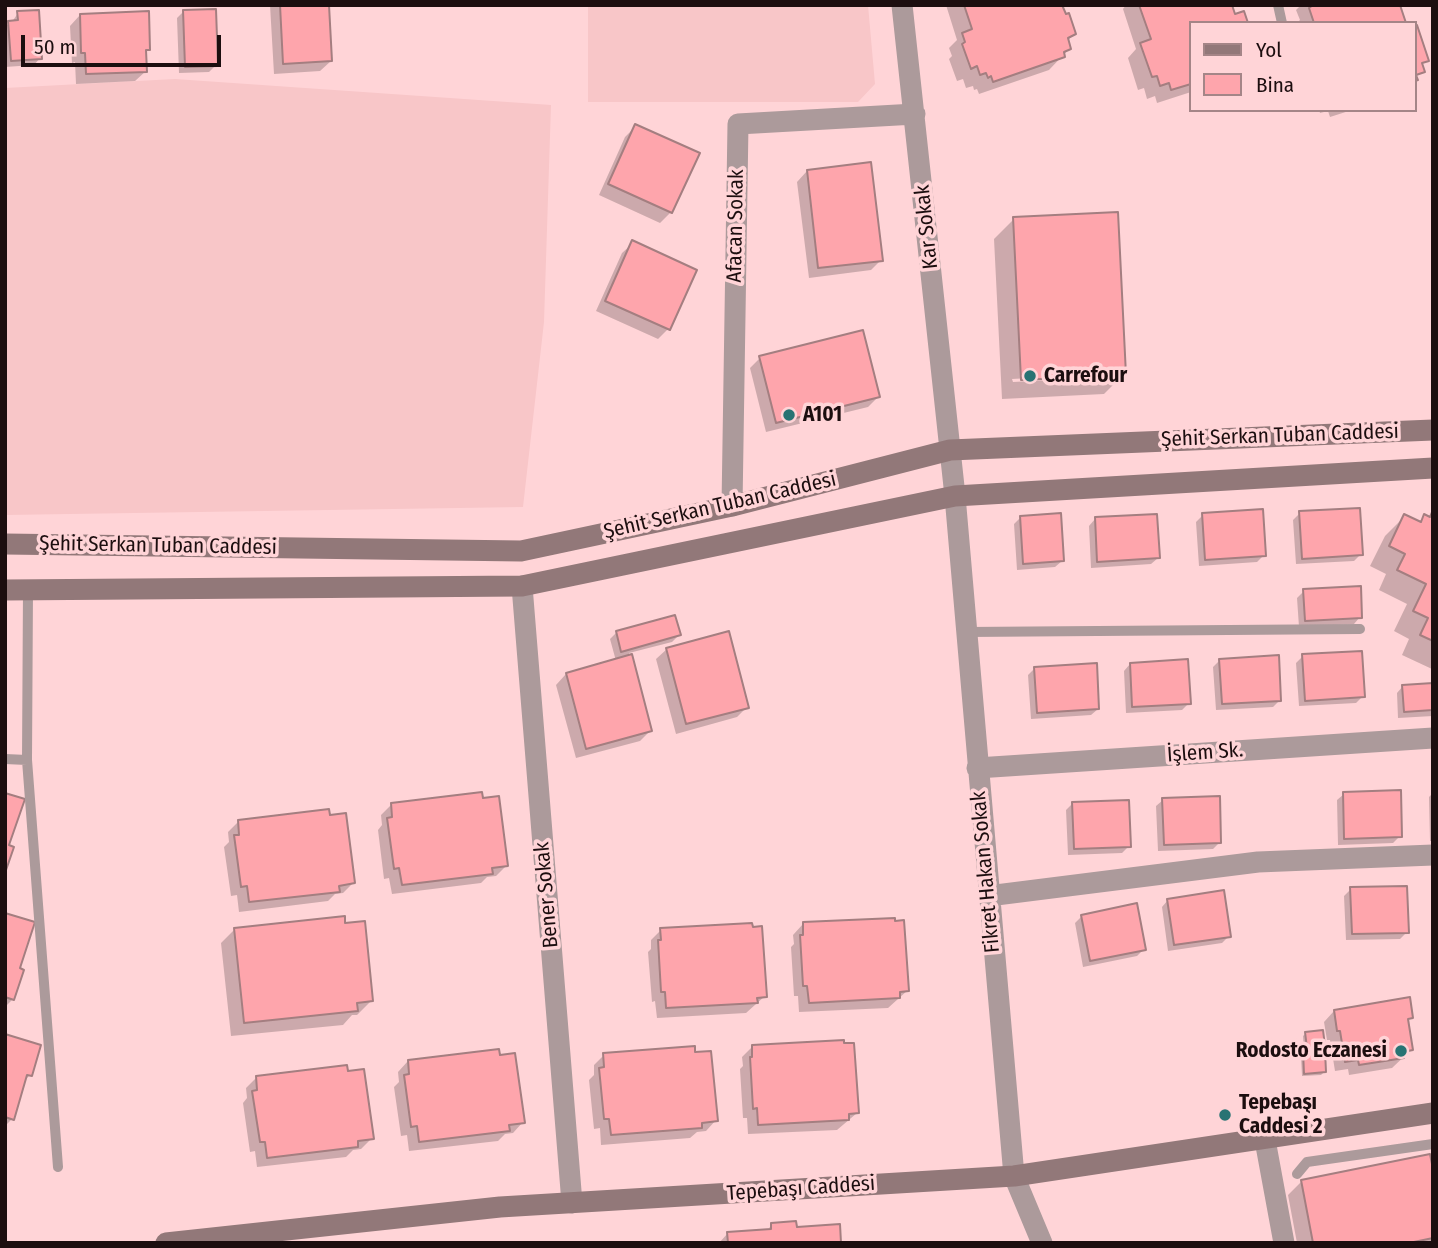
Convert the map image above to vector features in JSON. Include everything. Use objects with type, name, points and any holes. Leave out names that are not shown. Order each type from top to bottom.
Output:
[{"type":"main road","name":"Şehit Serkan Tuban Caddesi","points":[[5,544],[520,551],[732,506],[950,450],[1433,430]]},
{"type":"main road","name":"Şehit Serkan Tuban Caddesi","points":[[5,590],[522,586],[955,496],[1433,468]]},
{"type":"main road","name":"Tepebaşı Caddesi","points":[[166,1243],[500,1207],[1014,1176],[1433,1114]]},
{"type":"street","name":"Kar Sokak","points":[[902,5],[955,496]]},
{"type":"street","name":"Afacan Sokak","points":[[732,506],[738,124],[915,114]]},
{"type":"street","name":"Fikret Hakan Sokak","points":[[955,496],[1014,1176],[1042,1243]]},
{"type":"street","name":"Bener Sokak","points":[[522,586],[572,1203]]},
{"type":"street","name":"İşlem Sk.","points":[[977,768],[1433,738]]},
{"type":"street","points":[[988,896],[1258,862],[1433,855]]},
{"type":"street","points":[[1265,1140],[1284,1243]]},
{"type":"lane","points":[[28,589],[27,760],[58,1167]]},
{"type":"lane","points":[[966,632],[1360,629]]},
{"type":"lane","points":[[5,759],[27,760]]},
{"type":"lane","points":[[1297,1174],[1307,1162],[1433,1144]]},
{"type":"shaded area","points":[[588,5],[868,5],[875,84],[858,102],[588,102]]},
{"type":"shaded area","points":[[175,79],[551,105],[544,322],[523,507],[5,515],[5,88]]},
{"type":"building","points":[[280,5],[329,5],[332,61],[283,64]]},
{"type":"building","points":[[964,5],[1062,5],[1066,14],[1069,13],[1076,34],[1068,38],[1071,49],[1064,52],[1065,57],[993,82],[991,76],[988,78],[986,73],[980,75],[977,66],[971,69],[962,44],[965,42],[962,33],[972,29]]},
{"type":"building","points":[[1139,5],[1232,5],[1235,14],[1244,11],[1247,21],[1190,21],[1190,84],[1171,90],[1169,83],[1160,86],[1157,76],[1152,77],[1140,43],[1151,39]]},
{"type":"building","points":[[1313,5],[1400,5],[1405,21],[1313,21],[1309,8]]},
{"type":"building","points":[[216,9],[218,66],[185,67],[183,10]]},
{"type":"building","points":[[39,10],[42,59],[11,61],[8,21],[18,20],[17,11]]},
{"type":"building","points":[[149,11],[150,50],[146,50],[147,72],[86,74],[85,53],[81,53],[80,14]]},
{"type":"building","points":[[1417,25],[1429,61],[1422,63],[1425,72],[1417,75]]},
{"type":"building","points":[[635,124],[700,153],[672,213],[608,184]]},
{"type":"building","points":[[871,162],[883,261],[818,268],[807,170]]},
{"type":"building","points":[[1118,212],[1126,375],[1021,380],[1013,217]]},
{"type":"building","points":[[632,240],[697,270],[670,330],[605,301]]},
{"type":"building","points":[[863,330],[880,397],[776,423],[759,356]]},
{"type":"building","points":[[1360,508],[1363,555],[1302,559],[1299,511]]},
{"type":"building","points":[[1263,509],[1266,556],[1205,560],[1202,513]]},
{"type":"building","points":[[1432,512],[1433,641],[1420,635],[1428,618],[1413,611],[1426,584],[1397,570],[1405,554],[1389,546],[1404,514],[1421,522],[1424,514],[1430,517]]},
{"type":"building","points":[[1061,513],[1064,561],[1023,564],[1020,516]]},
{"type":"building","points":[[1157,514],[1160,558],[1097,562],[1095,517]]},
{"type":"building","points":[[1361,586],[1362,618],[1305,621],[1303,589]]},
{"type":"building","points":[[675,615],[681,635],[621,652],[616,631]]},
{"type":"building","points":[[729,631],[749,708],[686,724],[666,648]]},
{"type":"building","points":[[1362,651],[1365,697],[1305,701],[1302,654]]},
{"type":"building","points":[[632,654],[652,731],[586,749],[566,673]]},
{"type":"building","points":[[1279,655],[1281,701],[1222,704],[1219,659]]},
{"type":"building","points":[[1188,659],[1191,704],[1132,707],[1130,663]]},
{"type":"building","points":[[1097,663],[1099,709],[1037,713],[1034,667]]},
{"type":"building","points":[[1433,683],[1433,710],[1404,712],[1402,685]]},
{"type":"building","points":[[1401,790],[1402,837],[1344,839],[1343,792]]},
{"type":"building","points":[[482,792],[483,798],[499,796],[508,866],[492,868],[493,874],[402,885],[399,868],[394,869],[387,818],[392,817],[391,803]]},
{"type":"building","points":[[5,793],[25,799],[9,845],[14,847],[5,873]]},
{"type":"building","points":[[1220,796],[1221,843],[1164,845],[1162,798]]},
{"type":"building","points":[[1129,800],[1131,847],[1074,849],[1072,802]]},
{"type":"building","points":[[329,809],[330,815],[346,813],[355,883],[339,886],[340,892],[249,902],[247,886],[241,887],[234,835],[239,835],[238,820]]},
{"type":"building","points":[[1407,886],[1409,933],[1352,934],[1350,887]]},
{"type":"building","points":[[1224,890],[1231,937],[1174,945],[1167,899]]},
{"type":"building","points":[[1137,903],[1146,950],[1090,961],[1081,915]]},
{"type":"building","points":[[5,913],[35,922],[20,968],[24,970],[14,1000],[5,997]]},
{"type":"building","points":[[345,916],[345,923],[365,921],[373,1001],[357,1003],[358,1011],[244,1023],[234,928]]},
{"type":"building","points":[[895,918],[895,921],[904,920],[909,991],[900,992],[900,998],[809,1003],[807,986],[803,986],[800,935],[803,935],[803,922]]},
{"type":"building","points":[[752,923],[753,927],[762,926],[767,997],[757,998],[758,1003],[666,1008],[665,992],[661,992],[658,940],[661,940],[660,928]]},
{"type":"building","points":[[1410,997],[1413,1018],[1408,1019],[1413,1050],[1403,1052],[1404,1058],[1359,1065],[1358,1060],[1345,1062],[1334,1010]]},
{"type":"building","points":[[1323,1030],[1325,1046],[1307,1048],[1305,1032]]},
{"type":"building","points":[[5,1034],[41,1045],[32,1076],[27,1075],[14,1120],[5,1117]]},
{"type":"building","points":[[844,1040],[844,1043],[854,1043],[859,1113],[849,1114],[849,1120],[758,1125],[757,1108],[753,1109],[750,1057],[752,1045]]},
{"type":"building","points":[[695,1046],[695,1052],[711,1051],[718,1121],[702,1123],[702,1128],[611,1135],[609,1119],[604,1119],[599,1068],[604,1067],[603,1053]]},
{"type":"building","points":[[499,1049],[500,1055],[515,1053],[525,1123],[509,1125],[510,1131],[419,1142],[417,1126],[411,1127],[404,1075],[409,1074],[408,1060]]},
{"type":"building","points":[[1325,1050],[1326,1072],[1304,1074],[1303,1051]]},
{"type":"building","points":[[347,1065],[348,1071],[364,1069],[374,1139],[358,1141],[358,1147],[267,1158],[265,1142],[260,1142],[252,1091],[257,1090],[256,1076]]},
{"type":"building","points":[[1430,1154],[1433,1169],[1433,1238],[1409,1243],[1313,1243],[1301,1180]]},
{"type":"building","points":[[796,1221],[797,1227],[840,1224],[841,1243],[728,1243],[727,1232],[771,1229],[771,1223]]},
{"type":"place","name":"Carrefour","points":[[1030,376]]},
{"type":"place","name":"A101","points":[[789,415]]},
{"type":"place","name":"Rodosto Eczanesi","points":[[1401,1051]]},
{"type":"place","name":"Tepebaşı Caddesi 2","points":[[1225,1115]]}]
